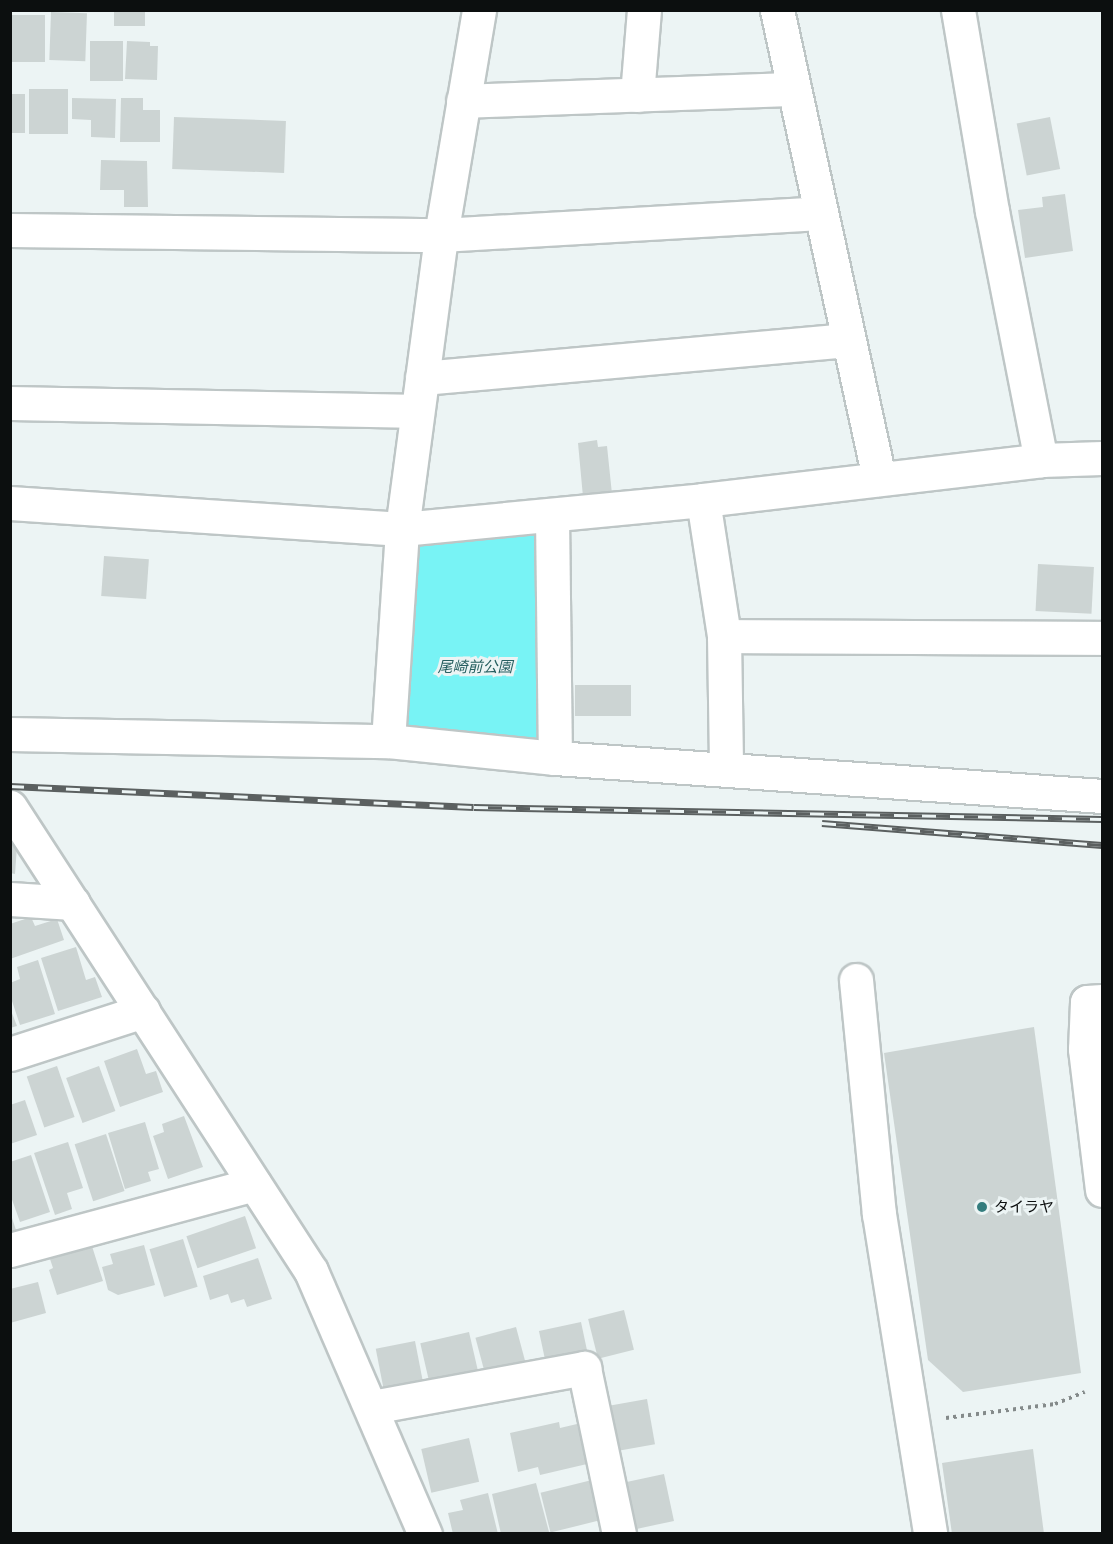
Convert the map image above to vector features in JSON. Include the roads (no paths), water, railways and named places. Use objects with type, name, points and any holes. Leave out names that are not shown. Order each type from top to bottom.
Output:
[{"type":"street","points":[[388,741],[402,529],[441,235],[479,10]]},
{"type":"street","points":[[637,95],[644,10]]},
{"type":"street","points":[[777,10],[879,479]]},
{"type":"street","points":[[958,10],[992,211],[1041,460]]},
{"type":"street","points":[[463,101],[794,89]]},
{"type":"street","points":[[10,230],[441,235],[820,213]]},
{"type":"street","points":[[422,378],[848,340]]},
{"type":"street","points":[[10,403],[417,411]]},
{"type":"street","points":[[10,503],[402,529],[703,500],[1041,460],[1102,458]]},
{"type":"street","points":[[703,500],[724,636],[726,768]]},
{"type":"street","points":[[552,516],[555,758]]},
{"type":"street","points":[[724,636],[1102,638]]},
{"type":"street","points":[[10,734],[388,741],[555,758],[726,768],[1102,796]]},
{"type":"street","points":[[10,807],[311,1271],[372,1407],[424,1533]]},
{"type":"street","points":[[10,899],[73,903]]},
{"type":"street","points":[[856,980],[879,1214],[930,1533]]},
{"type":"street","points":[[1102,1001],[1087,1002],[1085,1049],[1102,1190]]},
{"type":"street","points":[[10,1054],[142,1011]]},
{"type":"street","points":[[10,1250],[254,1184]]},
{"type":"street","points":[[372,1407],[584,1368],[619,1533]]},
{"type":"railway","points":[[10,786],[474,807],[1102,819]]},
{"type":"railway","points":[[822,823],[1102,845]]},
{"type":"place","name":"タイラヤ","points":[[982,1207]]},
{"type":"park label","name":"尾崎前公園","points":[[475,667]]}]
